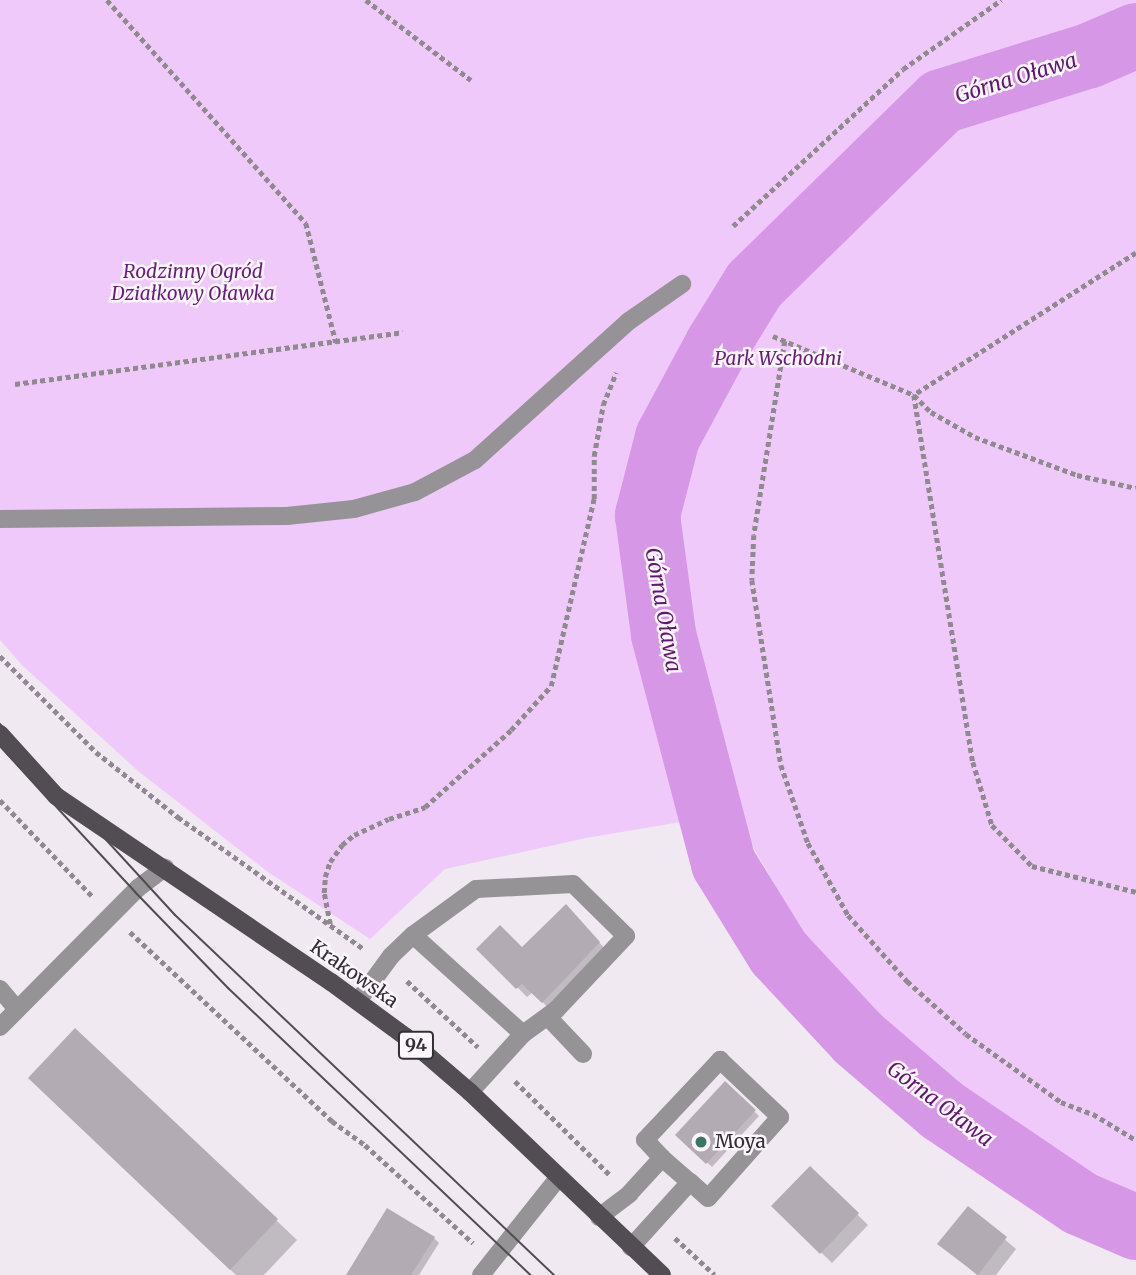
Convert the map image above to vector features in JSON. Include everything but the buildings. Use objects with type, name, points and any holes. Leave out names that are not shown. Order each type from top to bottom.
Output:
[{"type":"main road","name":"Krakowska","points":[[0,734],[56,796],[358,1001],[470,1092],[662,1275]]},
{"type":"lane","points":[[0,519],[287,516],[354,509],[415,492],[475,460],[629,321],[682,284]]},
{"type":"lane","points":[[0,1027],[111,915],[165,868]]},
{"type":"lane","points":[[358,1001],[385,964],[413,935],[476,889],[573,884],[626,936],[548,1017],[523,1034],[470,1092]]},
{"type":"lane","points":[[413,935],[523,1034]]},
{"type":"lane","points":[[0,989],[18,1009]]},
{"type":"lane","points":[[548,1017],[583,1054]]},
{"type":"lane","points":[[720,1060],[780,1117],[708,1198],[690,1182],[645,1140],[720,1060]]},
{"type":"lane","points":[[599,1217],[629,1194],[662,1157]]},
{"type":"lane","points":[[486,1268],[559,1177]]},
{"type":"lane","points":[[631,1247],[690,1182]]},
{"type":"path","points":[[107,0],[306,223],[336,342]]},
{"type":"path","points":[[366,0],[471,79]]},
{"type":"path","points":[[733,226],[903,69],[1001,0]]},
{"type":"path","points":[[914,395],[1136,253]]},
{"type":"path","points":[[15,384],[403,332]]},
{"type":"path","points":[[773,336],[914,395],[931,412],[975,437],[1077,475],[1136,488]]},
{"type":"path","points":[[785,341],[754,534],[752,580],[781,765],[807,843],[848,915],[907,981],[966,1034],[1061,1102],[1093,1114],[1136,1140]]},
{"type":"path","points":[[330,925],[324,893],[325,877],[330,862],[342,845],[354,835],[388,818],[425,807],[512,730],[551,686],[594,499],[594,456],[603,405],[622,361]]},
{"type":"path","points":[[914,395],[973,762],[992,825],[1032,866],[1136,891]]},
{"type":"path","points":[[0,656],[96,752],[178,817],[385,964],[497,1064],[629,1194]]},
{"type":"path","points":[[0,800],[111,915],[332,1121],[365,1145],[461,1229],[486,1268]]},
{"type":"path","points":[[657,1220],[715,1275]]},
{"type":"green space","name":"Park Wschodni","points":[[0,0],[1136,0],[1136,1193],[1054,1156],[916,1056],[832,985],[734,813],[586,838],[445,869],[370,939],[268,872],[138,771],[22,665],[0,640]]},
{"type":"waterway","name":"Górna Oława","points":[[1136,35],[1089,55],[941,101],[754,284],[717,344],[667,437],[647,515],[663,634],[723,863],[778,952],[858,1038],[942,1110],[1080,1203],[1136,1227]]},
{"type":"tram line","points":[[0,724],[175,915],[554,1275]]},
{"type":"tram line","points":[[0,746],[228,988],[530,1275]]},
{"type":"place","name":"Moya","points":[[701,1142]]},
{"type":"park label","name":"Rodzinny Ogród Działkowy Oławka","points":[[193,283]]}]
